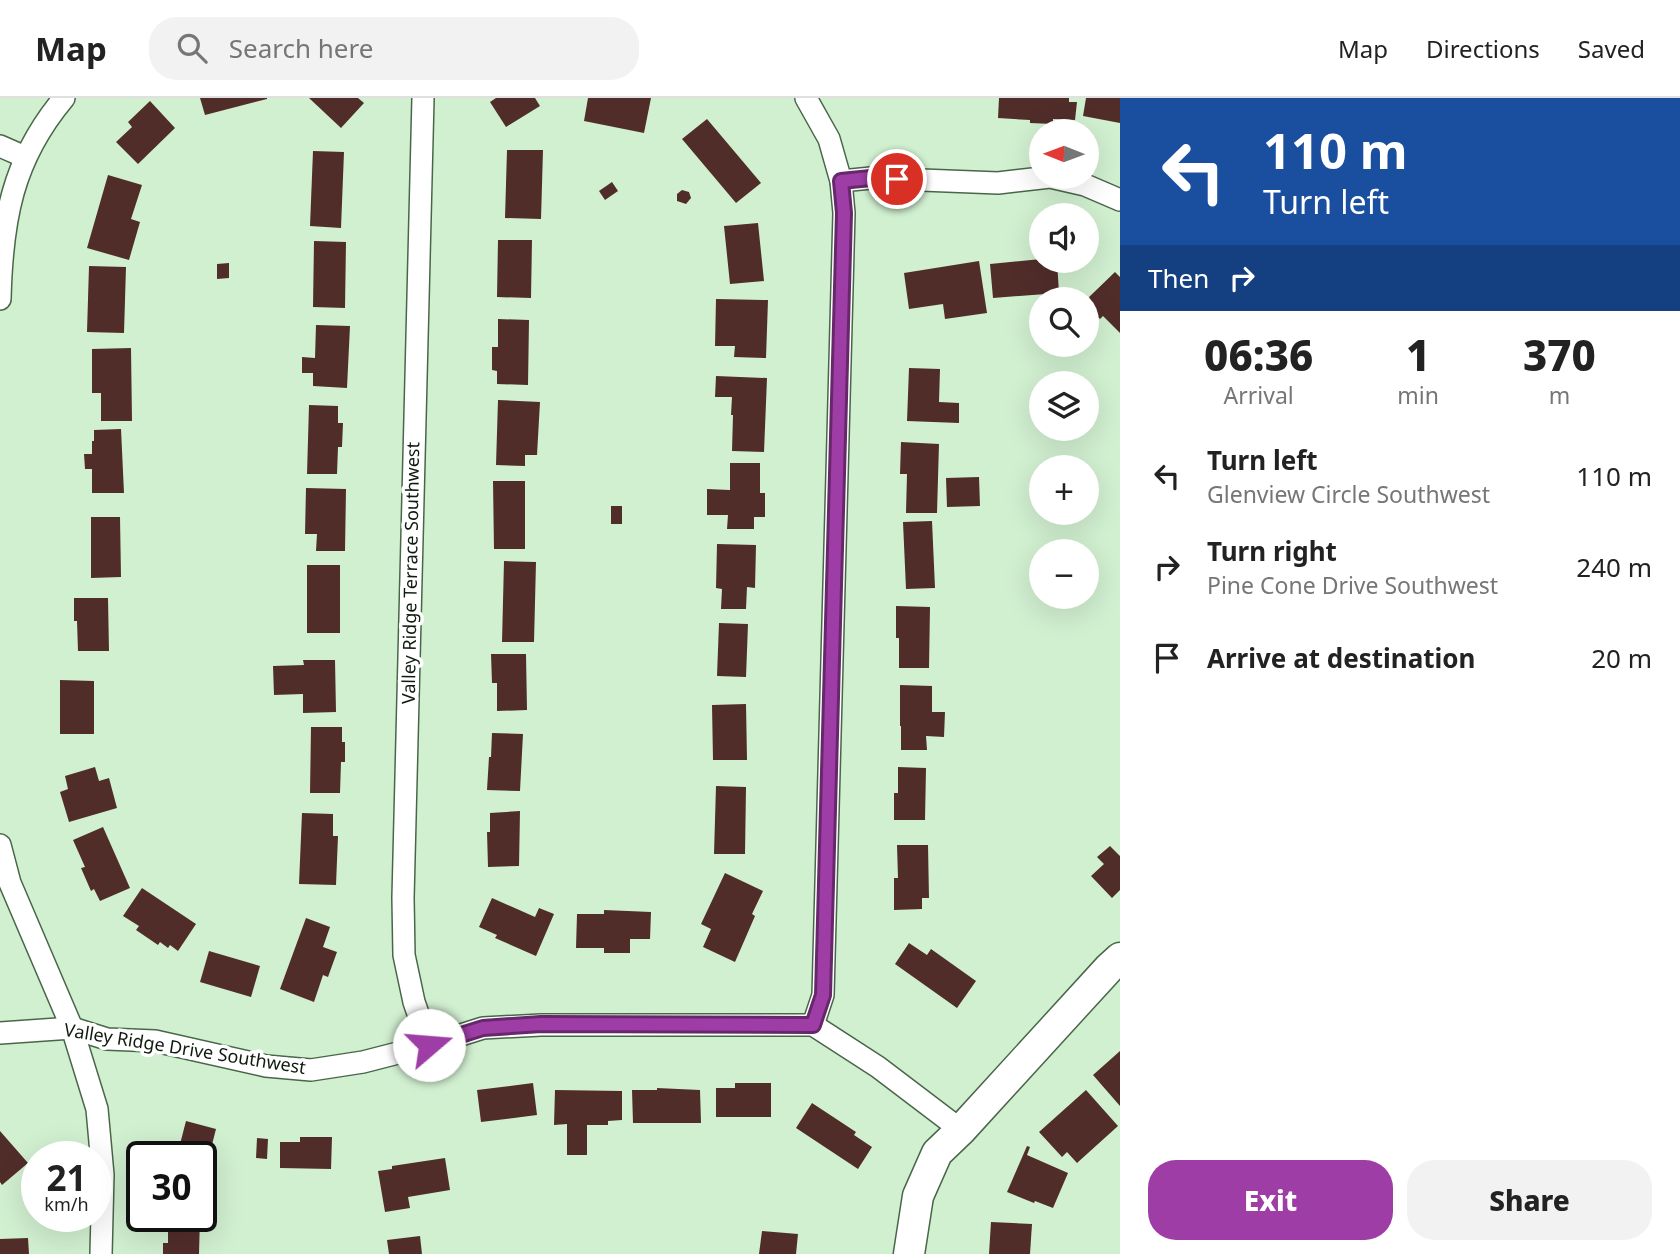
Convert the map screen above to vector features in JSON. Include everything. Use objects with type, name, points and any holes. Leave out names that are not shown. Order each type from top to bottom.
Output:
[{"type":"street","points":[[0,299],[1,253],[9,203],[25,157],[49,115],[64,98]]},
{"type":"street","name":"Valley Ridge Terrace Southwest","points":[[423,98],[402,898],[404,955],[414,1002],[429,1045]]},
{"type":"street","points":[[806,98],[829,139],[841,181],[844,213],[823,995],[813,1025],[878,1068],[961,1130]]},
{"type":"street","points":[[0,146],[25,157]]},
{"type":"street","points":[[841,181],[871,178],[998,183],[1051,177],[1085,185],[1120,200]]},
{"type":"street","points":[[0,845],[10,883],[72,1028],[97,1109],[103,1175],[101,1254]]},
{"type":"street","points":[[909,1254],[918,1196],[937,1153],[1120,958]]},
{"type":"street","name":"Valley Ridge Drive Southwest","points":[[0,1034],[72,1028],[107,1039],[155,1041],[266,1066],[311,1070],[363,1062],[483,1028],[541,1024],[813,1025]]},
{"type":"building","points":[[200,98],[267,98],[267,99],[205,115]]},
{"type":"building","points":[[309,98],[358,98],[364,103],[341,128]]},
{"type":"building","points":[[496,98],[535,98],[540,106],[506,127],[490,102]]},
{"type":"building","points":[[588,98],[651,98],[644,133],[584,121]]},
{"type":"building","points":[[999,98],[1069,98],[1069,102],[1077,102],[1075,119],[998,118]]},
{"type":"building","points":[[1086,98],[1120,98],[1120,123],[1083,116]]},
{"type":"building","points":[[150,101],[175,128],[138,164],[116,142],[132,127],[128,122]]},
{"type":"building","points":[[707,119],[761,183],[736,203],[682,139]]},
{"type":"building","points":[[507,150],[543,150],[541,219],[505,218]]},
{"type":"building","points":[[313,151],[344,152],[341,228],[310,226]]},
{"type":"building","points":[[108,175],[142,185],[131,219],[140,222],[129,260],[87,248]]},
{"type":"building","points":[[612,182],[618,191],[605,200],[599,191]]},
{"type":"building","points":[[682,190],[689,192],[691,198],[686,204],[677,201],[677,194]]},
{"type":"building","points":[[758,223],[764,281],[730,284],[724,226]]},
{"type":"building","points":[[498,240],[532,240],[531,298],[497,297]]},
{"type":"building","points":[[314,241],[346,242],[345,308],[313,307]]},
{"type":"building","points":[[1029,260],[1029,273],[1058,273],[1059,287],[1029,287],[1029,295],[993,298],[990,264]]},
{"type":"building","points":[[979,261],[987,313],[945,319],[943,304],[909,309],[904,273]]},
{"type":"building","points":[[229,263],[229,278],[217,279],[217,264]]},
{"type":"building","points":[[89,266],[126,267],[124,333],[87,332]]},
{"type":"building","points":[[1115,272],[1120,277],[1120,333],[1103,316],[1099,318],[1099,287]]},
{"type":"building","points":[[716,299],[768,300],[766,358],[734,357],[735,346],[715,346]]},
{"type":"building","points":[[498,319],[529,320],[528,385],[497,384],[497,371],[492,370],[492,347],[498,347]]},
{"type":"building","points":[[316,325],[350,326],[347,388],[313,386],[313,373],[302,373],[302,357],[315,358]]},
{"type":"building","points":[[131,348],[132,421],[101,421],[101,393],[92,393],[92,349]]},
{"type":"building","points":[[909,368],[940,369],[939,402],[959,403],[959,423],[907,421]]},
{"type":"building","points":[[716,376],[767,378],[764,452],[732,451],[732,397],[715,397]]},
{"type":"building","points":[[498,400],[540,402],[537,455],[525,455],[525,466],[496,465]]},
{"type":"building","points":[[309,405],[338,406],[338,423],[343,423],[342,447],[338,447],[337,474],[307,474]]},
{"type":"building","points":[[121,429],[124,493],[92,493],[92,469],[85,469],[84,454],[92,454],[94,430]]},
{"type":"building","points":[[901,442],[939,444],[937,513],[906,513],[907,474],[900,474]]},
{"type":"building","points":[[730,463],[760,463],[760,493],[765,493],[765,517],[754,517],[754,529],[727,529],[728,515],[707,515],[707,489],[730,490]]},
{"type":"building","points":[[979,477],[980,506],[947,507],[946,478]]},
{"type":"building","points":[[493,481],[525,481],[525,549],[494,549]]},
{"type":"building","points":[[306,488],[346,489],[345,551],[316,551],[317,534],[305,534]]},
{"type":"building","points":[[611,506],[622,506],[622,524],[611,524]]},
{"type":"building","points":[[91,517],[120,517],[121,577],[91,578]]},
{"type":"building","points":[[932,521],[935,588],[906,589],[903,522]]},
{"type":"building","points":[[717,544],[756,545],[755,588],[747,587],[746,609],[721,609],[722,589],[716,588]]},
{"type":"building","points":[[504,561],[536,562],[534,642],[502,642]]},
{"type":"building","points":[[307,565],[340,565],[340,633],[307,633]]},
{"type":"building","points":[[74,598],[108,598],[109,651],[78,651]]},
{"type":"building","points":[[896,606],[930,607],[929,668],[899,668]]},
{"type":"building","points":[[719,623],[748,624],[746,677],[717,676]]},
{"type":"building","points":[[491,654],[526,654],[527,710],[497,711],[497,683],[492,683]]},
{"type":"building","points":[[303,660],[335,660],[336,712],[303,713],[303,694],[274,695],[273,666],[304,665]]},
{"type":"building","points":[[60,680],[94,681],[94,734],[60,734]]},
{"type":"building","points":[[900,685],[932,686],[932,712],[945,712],[944,737],[926,736],[927,750],[901,750]]},
{"type":"building","points":[[746,704],[747,760],[713,760],[712,705]]},
{"type":"building","points":[[311,727],[342,727],[345,762],[341,762],[340,793],[310,793]]},
{"type":"building","points":[[492,733],[523,734],[520,791],[487,790]]},
{"type":"building","points":[[95,767],[99,781],[109,778],[117,808],[69,822],[60,792],[68,789],[65,776]]},
{"type":"building","points":[[898,767],[926,768],[925,820],[894,820]]},
{"type":"building","points":[[716,786],[746,787],[745,854],[714,854]]},
{"type":"building","points":[[520,811],[519,866],[488,867],[487,832],[490,832],[490,813]]},
{"type":"building","points":[[302,813],[333,814],[333,836],[338,836],[336,885],[299,884]]},
{"type":"building","points":[[103,827],[130,888],[100,901],[94,889],[91,891],[81,868],[85,867],[73,840]]},
{"type":"building","points":[[897,845],[928,845],[929,898],[922,898],[922,909],[894,910],[894,878],[898,878]]},
{"type":"building","points":[[1110,846],[1120,856],[1120,890],[1112,898],[1091,876],[1104,864],[1097,857]]},
{"type":"building","points":[[725,873],[763,891],[735,962],[703,947],[711,929],[701,924]]},
{"type":"building","points":[[142,888],[196,924],[178,951],[160,942],[158,945],[136,930],[139,926],[123,916]]},
{"type":"building","points":[[492,898],[535,917],[539,908],[554,914],[536,956],[495,938],[497,935],[479,927]]},
{"type":"building","points":[[604,910],[651,912],[650,939],[630,939],[630,953],[604,953],[604,948],[576,948],[577,914],[604,914]]},
{"type":"building","points":[[306,918],[330,927],[323,947],[337,952],[328,977],[323,975],[314,1002],[280,989]]},
{"type":"building","points":[[909,943],[927,955],[931,949],[976,981],[957,1008],[895,964]]},
{"type":"building","points":[[209,951],[260,966],[251,997],[200,982]]},
{"type":"building","points":[[1120,1051],[1120,1106],[1093,1075]]},
{"type":"building","points":[[533,1083],[537,1115],[481,1122],[477,1090]]},
{"type":"building","points":[[735,1083],[771,1083],[771,1117],[716,1117],[716,1088],[735,1088]]},
{"type":"building","points":[[555,1090],[622,1091],[622,1120],[608,1121],[608,1125],[587,1125],[587,1155],[567,1155],[567,1124],[554,1125]]},
{"type":"building","points":[[632,1090],[700,1090],[701,1123],[633,1123]]},
{"type":"building","points":[[1086,1090],[1118,1126],[1077,1163],[1067,1152],[1062,1157],[1039,1132]]},
{"type":"building","points":[[812,1103],[856,1132],[854,1135],[872,1147],[858,1169],[796,1128]]},
{"type":"building","points":[[186,1121],[216,1129],[213,1141],[181,1141]]},
{"type":"building","points":[[0,1131],[21,1155],[21,1169],[2,1185]]},
{"type":"building","points":[[300,1137],[332,1137],[331,1169],[280,1168],[280,1142],[300,1142]]},
{"type":"building","points":[[257,1138],[268,1139],[267,1159],[256,1158]]},
{"type":"building","points":[[1027,1146],[1030,1147],[1027,1155],[1068,1173],[1053,1208],[1007,1192]]},
{"type":"building","points":[[445,1158],[450,1190],[408,1197],[410,1208],[385,1212],[378,1171],[392,1169],[392,1166]]},
{"type":"building","points":[[991,1222],[1032,1224],[1030,1254],[989,1254]]},
{"type":"building","points":[[762,1231],[798,1234],[796,1254],[759,1254]]},
{"type":"building","points":[[168,1232],[200,1232],[199,1254],[163,1254],[163,1243],[168,1243]]},
{"type":"building","points":[[420,1236],[422,1254],[389,1254],[387,1240]]},
{"type":"building","points":[[28,1238],[29,1254],[0,1254],[0,1239]]},
{"type":"route","points":[[429,1045],[483,1028],[541,1024],[813,1025],[823,995],[844,213],[841,181],[897,179]]}]
